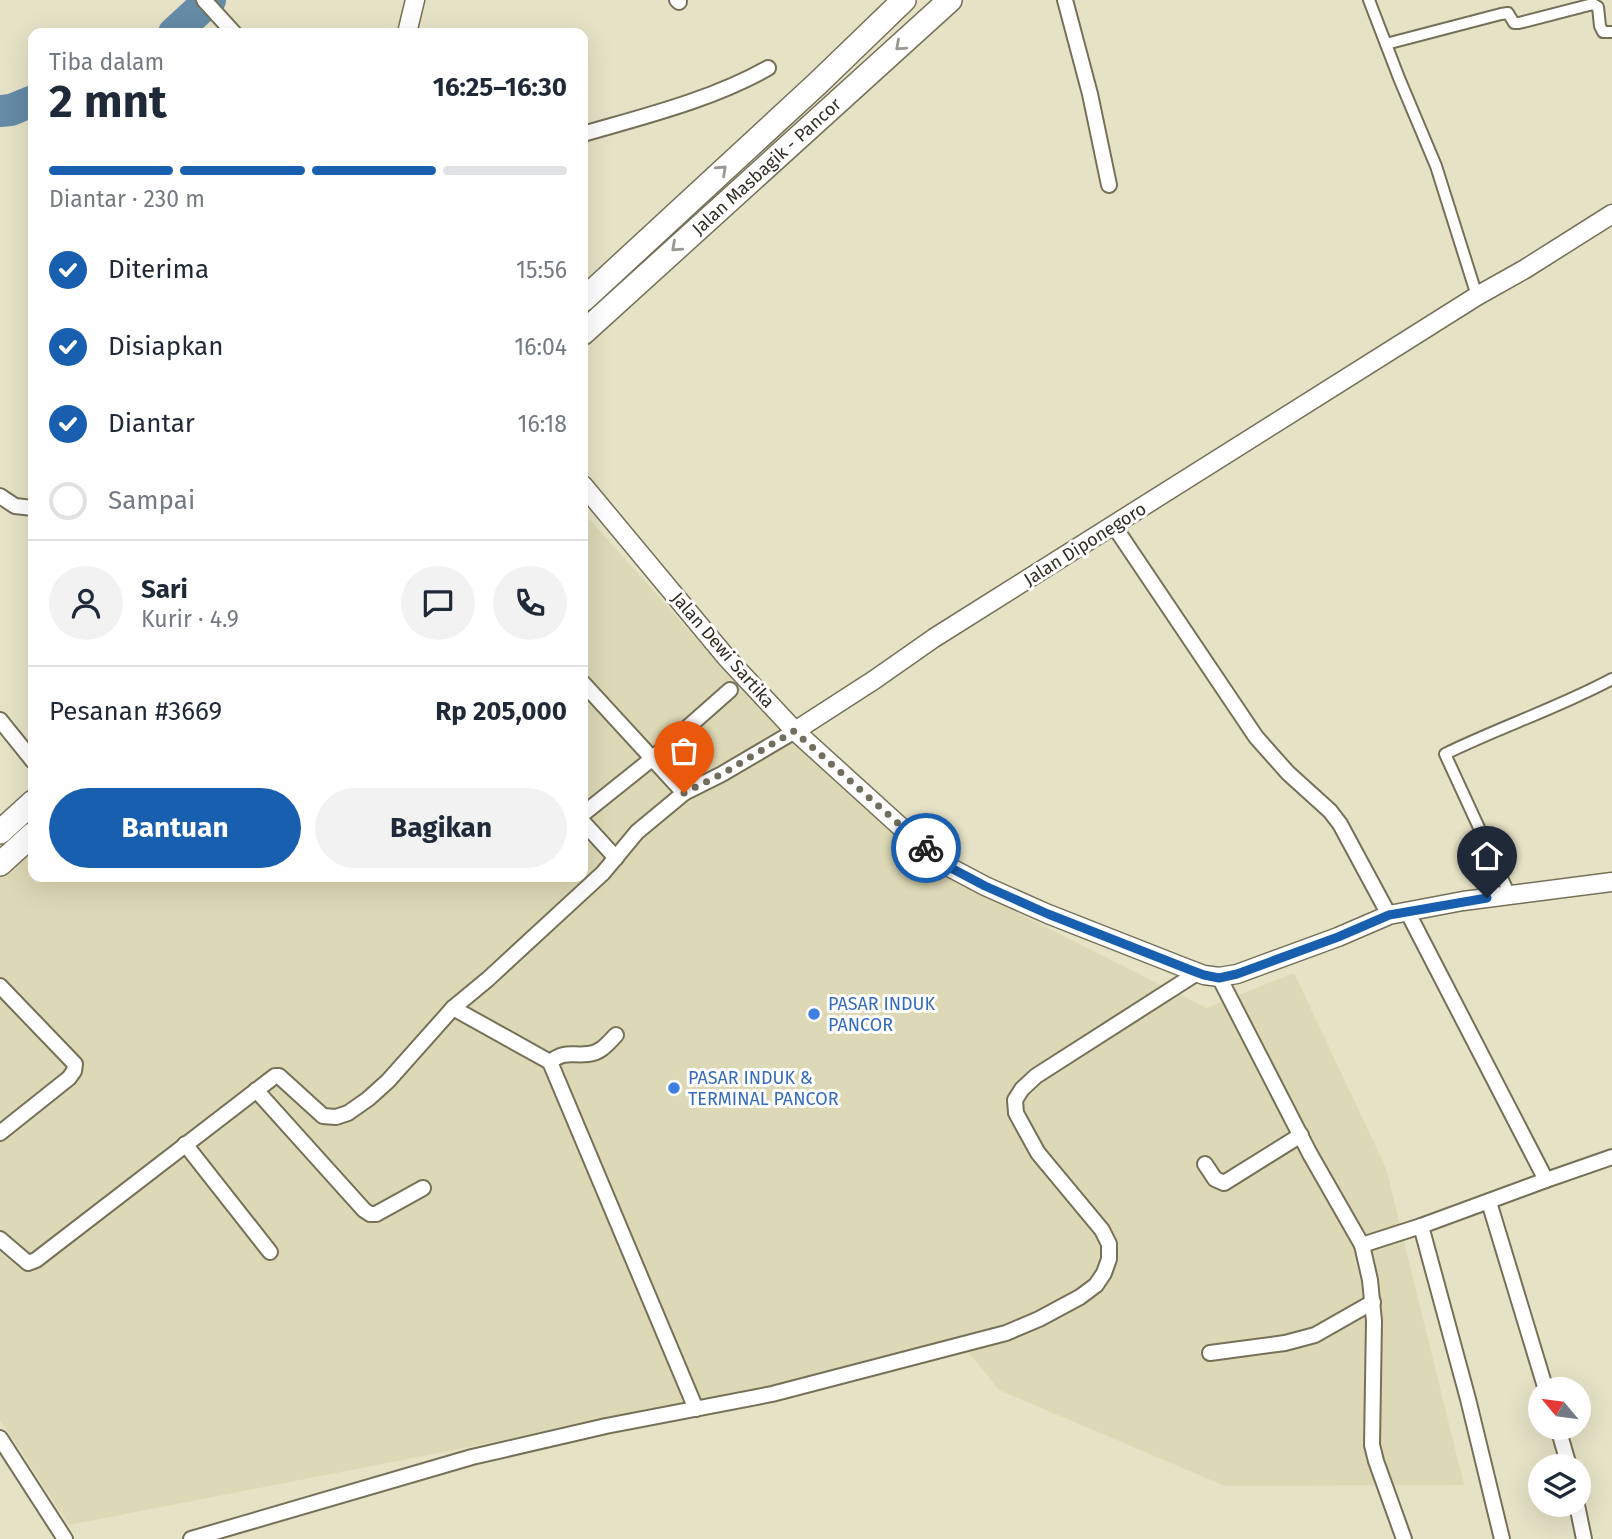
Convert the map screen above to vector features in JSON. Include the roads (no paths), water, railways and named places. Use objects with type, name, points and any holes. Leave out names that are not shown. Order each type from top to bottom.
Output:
[{"type":"main road","name":"Jalan Masbagik - Pancor","points":[[588,295],[904,0]]},
{"type":"main road","name":"Jalan Masbagik - Pancor","points":[[588,328],[950,0]]},
{"type":"main road","points":[[0,832],[28,807]]},
{"type":"main road","points":[[0,864],[28,839]]},
{"type":"street","points":[[204,0],[229,28]]},
{"type":"street","points":[[408,28],[415,0]]},
{"type":"street","points":[[1065,0],[1090,94],[1109,185]]},
{"type":"street","points":[[1369,0],[1436,166],[1477,296]]},
{"type":"street","points":[[1387,44],[1502,14],[1508,13],[1514,23],[1519,23],[1593,5],[1598,6],[1603,32],[1612,32]]},
{"type":"street","points":[[588,133],[712,94],[768,68]]},
{"type":"street","name":"Jalan Diponegoro","points":[[257,1090],[277,1076],[323,1116],[348,1113],[388,1081],[453,1008],[554,919],[603,873],[637,832],[684,793],[722,774],[794,731],[934,638],[1612,214]]},
{"type":"street","name":"Jalan Dewi Sartika","points":[[588,491],[726,657],[794,731],[914,839],[951,868],[985,886],[1197,973],[1219,978],[1237,974],[1389,915],[1463,901],[1612,882]]},
{"type":"street","points":[[0,496],[15,506],[28,507]]},
{"type":"street","points":[[1114,526],[1256,737],[1287,773],[1330,811],[1389,915]]},
{"type":"street","points":[[1510,895],[1444,754],[1582,695],[1612,679]]},
{"type":"street","points":[[588,688],[684,793]]},
{"type":"street","points":[[588,810],[653,758],[730,690]]},
{"type":"street","points":[[0,720],[28,755]]},
{"type":"street","points":[[588,828],[615,858]]},
{"type":"street","points":[[1408,913],[1546,1180]]},
{"type":"street","points":[[191,1539],[472,1457],[606,1426],[772,1394],[1006,1333],[1070,1303],[1096,1285],[1104,1273],[1109,1259],[1109,1244],[1096,1221],[1038,1153],[1016,1113],[1015,1100],[1036,1076],[1197,973]]},
{"type":"street","points":[[1219,978],[1310,1154],[1362,1245],[1370,1280],[1374,1321],[1372,1444],[1404,1539]]},
{"type":"street","points":[[0,986],[75,1064],[69,1078],[0,1133]]},
{"type":"street","points":[[453,1008],[550,1062],[696,1409]]},
{"type":"street","points":[[550,1062],[569,1053],[590,1054],[603,1049],[616,1035]]},
{"type":"street","points":[[0,1239],[28,1263],[36,1259],[257,1090],[365,1210],[376,1214],[424,1188]]},
{"type":"street","points":[[1205,1164],[1215,1179],[1224,1183],[1301,1135]]},
{"type":"street","points":[[185,1144],[270,1252]]},
{"type":"street","points":[[1362,1245],[1612,1157]]},
{"type":"street","points":[[1489,1202],[1542,1377]]},
{"type":"street","points":[[1421,1226],[1502,1539]]},
{"type":"street","points":[[1210,1353],[1284,1343],[1315,1335],[1373,1302]]},
{"type":"street","points":[[0,1438],[65,1539]]},
{"type":"street","points":[[1579,1517],[1584,1539]]},
{"type":"waterway","points":[[179,28],[210,0]]},
{"type":"waterway","points":[[0,111],[28,103]]},
{"type":"place","name":"PASAR INDUK PANCOR","points":[[814,1014]]},
{"type":"place","name":"PASAR INDUK & TERMINAL PANCOR","points":[[674,1088]]}]
